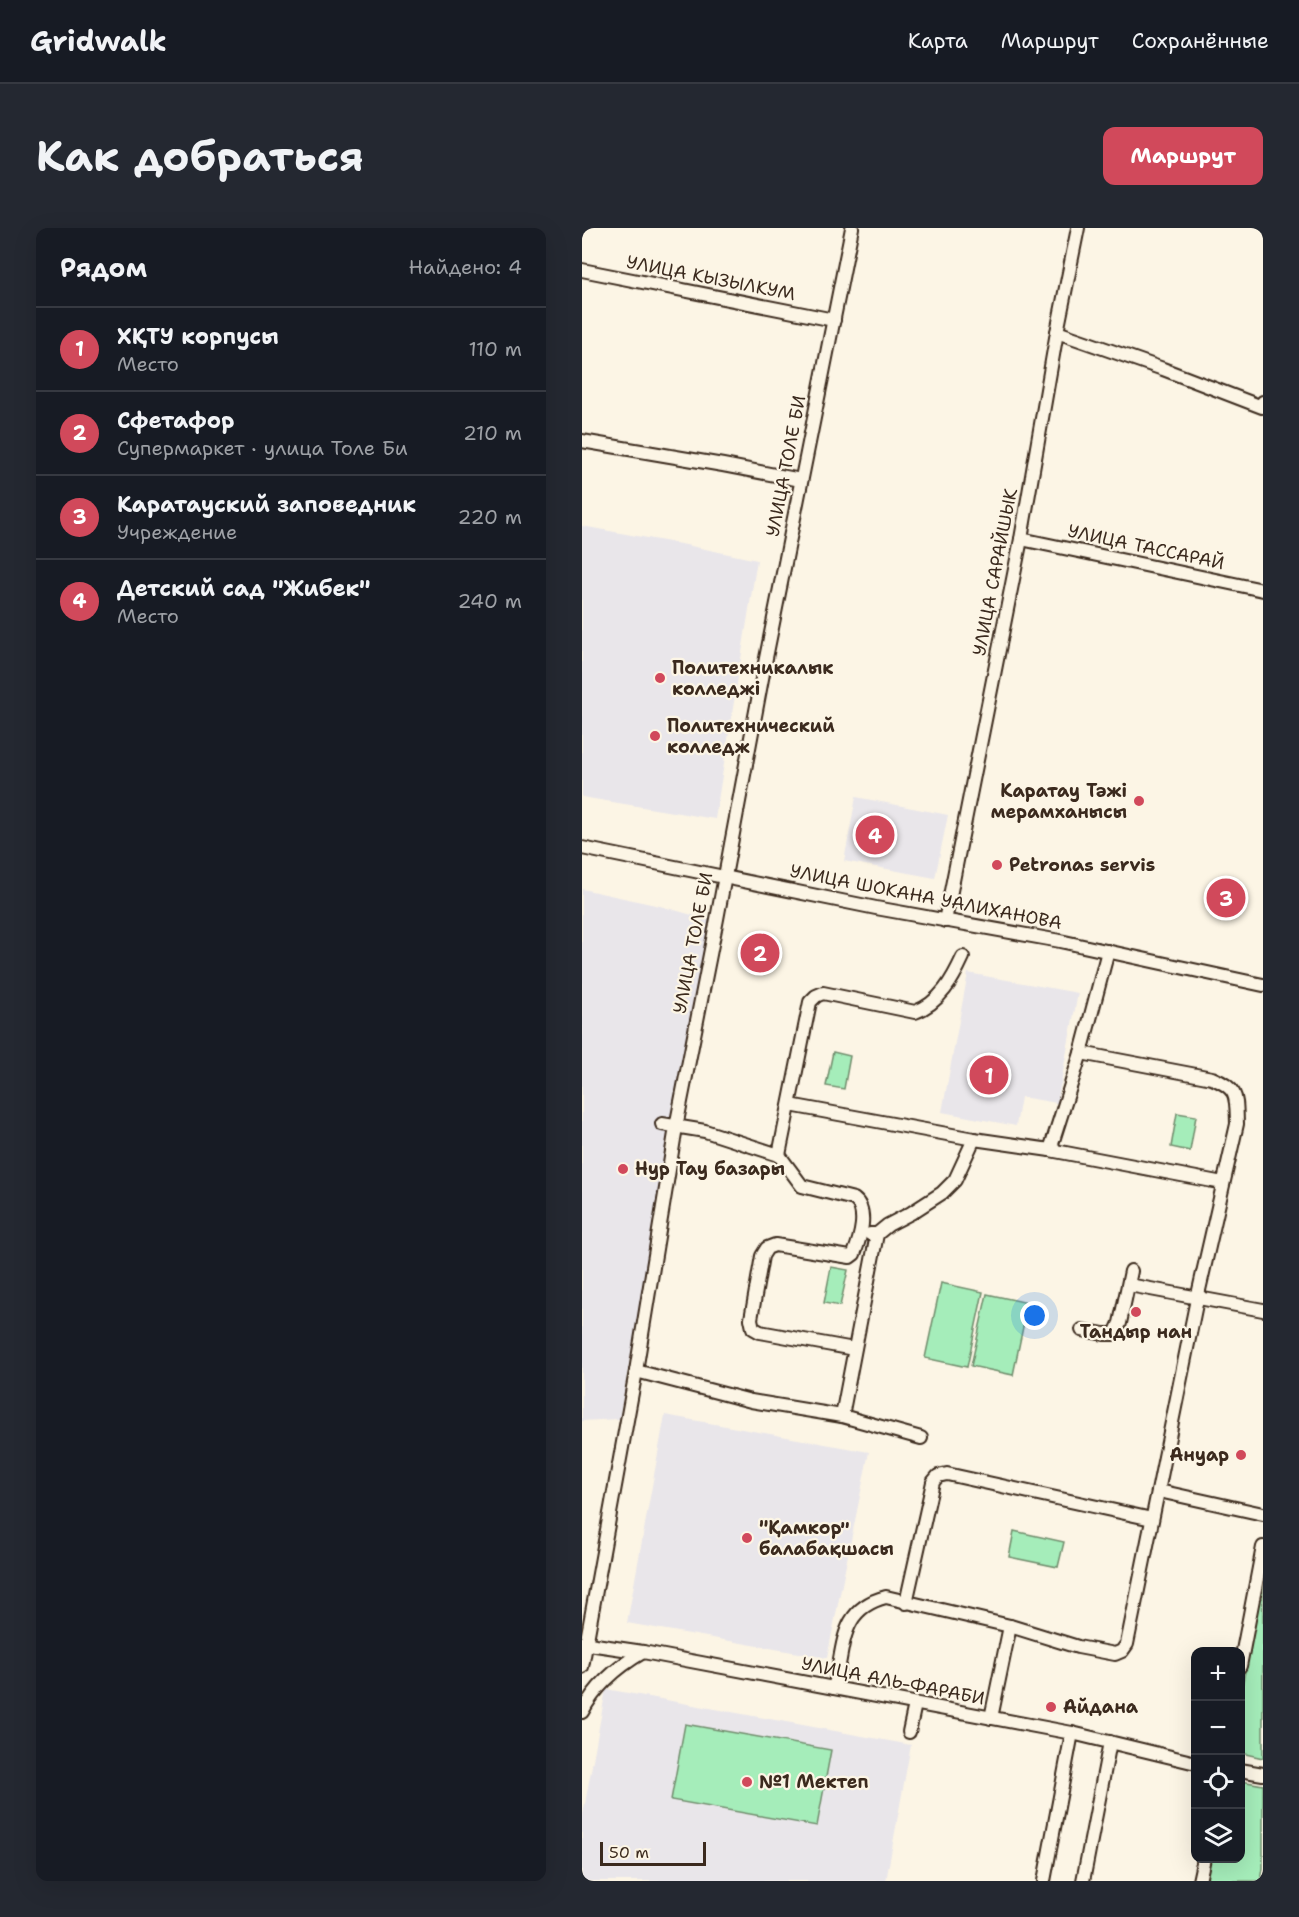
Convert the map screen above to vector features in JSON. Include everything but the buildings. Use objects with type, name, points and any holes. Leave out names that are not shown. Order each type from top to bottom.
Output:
[{"type":"street","name":"УЛИЦА ТОЛЕ БИ","points":[[582,1667],[584,1643],[636,1371],[675,1127],[852,228]]},
{"type":"street","name":"УЛИЦА САРАЙШЫК","points":[[945,921],[1021,539],[1057,332],[1078,228]]},
{"type":"street","name":"УЛИЦА КЫЗЫЛКУМ","points":[[582,270],[834,320]]},
{"type":"street","points":[[1057,332],[1262,407],[1263,402]]},
{"type":"street","points":[[582,441],[801,480]]},
{"type":"street","name":"УЛИЦА ТАССАРАЙ","points":[[1021,539],[1263,590]]},
{"type":"street","name":"УЛИЦА ШОКАНА УАЛИХАНОВА","points":[[582,848],[945,921],[1060,941],[1263,986]]},
{"type":"street","points":[[1050,1150],[1100,989],[1108,951]]},
{"type":"street","points":[[779,1155],[810,1002],[813,998],[823,993],[915,1012],[931,1003],[946,989],[954,978],[963,957]]},
{"type":"street","points":[[834,1688],[850,1621],[872,1601],[886,1598],[1010,1626],[1078,1647],[1115,1654],[1122,1651],[1126,1644],[1197,1299],[1237,1124],[1234,1094],[1228,1084],[1212,1078],[1081,1053]]},
{"type":"street","points":[[790,1105],[974,1139],[1050,1150],[1223,1183]]},
{"type":"street","points":[[662,1124],[705,1131],[779,1155],[802,1186],[854,1199],[860,1204],[862,1212],[860,1232],[854,1254],[850,1257],[775,1245],[767,1248],[762,1256],[751,1320],[753,1328],[760,1332],[854,1349]]},
{"type":"street","points":[[842,1416],[877,1234],[888,1225],[911,1214],[955,1180],[974,1139]]},
{"type":"street","points":[[860,1232],[877,1234]]},
{"type":"street","points":[[1082,1330],[1112,1334],[1119,1329],[1131,1271]]},
{"type":"street","points":[[1129,1285],[1263,1310]]},
{"type":"street","points":[[636,1371],[751,1401],[842,1416],[921,1438]]},
{"type":"street","points":[[906,1603],[933,1482],[938,1476],[947,1474],[1152,1519]]},
{"type":"street","points":[[1159,1491],[1263,1514]]},
{"type":"street","points":[[1244,1647],[1263,1547]]},
{"type":"street","points":[[991,1718],[1010,1626]]},
{"type":"street","name":"УЛИЦА АЛЬ-ФАРАБИ","points":[[584,1643],[643,1652],[1072,1733],[1191,1762]]},
{"type":"street","points":[[582,1712],[603,1681],[621,1665],[643,1652]]},
{"type":"street","points":[[909,1732],[915,1704]]},
{"type":"street","points":[[1044,1881],[1072,1733]]},
{"type":"street","points":[[1083,1881],[1110,1742]]},
{"type":"street","points":[[1245,1771],[1263,1774]]},
{"type":"street","points":[[1199,1881],[1203,1863]]},
{"type":"shaded area","name":"Политехникалык колледжі","points":[[582,526],[757,560],[715,819],[582,797]]},
{"type":"shaded area","points":[[856,797],[948,815],[935,878],[844,861]]},
{"type":"shaded area","name":"Нур Тау базары","points":[[582,889],[660,906],[710,920],[619,1419],[582,1421]]},
{"type":"shaded area","points":[[968,973],[1078,993],[1057,1103],[1021,1097],[1016,1126],[942,1112]]},
{"type":"shaded area","name":"\"Қамкор\" балабақшасы","points":[[665,1415],[869,1452],[827,1658],[627,1623]]},
{"type":"shaded area","name":"№1 Мектеп","points":[[606,1689],[911,1745],[886,1881],[582,1881],[582,1820]]},
{"type":"green space","points":[[833,1052],[850,1056],[844,1089],[826,1086]]},
{"type":"green space","points":[[1177,1113],[1196,1116],[1190,1151],[1171,1147]]},
{"type":"green space","points":[[831,1267],[848,1270],[840,1306],[824,1303]]},
{"type":"green space","points":[[941,1283],[983,1292],[967,1367],[925,1358]]},
{"type":"green space","points":[[987,1294],[1028,1303],[1013,1375],[971,1366]]},
{"type":"green space","points":[[1014,1531],[1064,1542],[1058,1567],[1009,1557]]},
{"type":"green space","points":[[1263,1571],[1263,1758],[1245,1754],[1245,1671]]},
{"type":"green space","points":[[685,1724],[831,1750],[817,1826],[671,1800]]},
{"type":"green space","points":[[1245,1782],[1263,1785],[1261,1881],[1200,1881],[1203,1863],[1245,1863]]},
{"type":"place","name":"Политехникалык колледжі","points":[[660,678]]},
{"type":"place","name":"Политехнический колледж","points":[[655,736]]},
{"type":"place","name":"Каратау Тәжі мерамханысы","points":[[1139,801]]},
{"type":"place","name":"Детский сад \"Жибек\"","points":[[875,835]]},
{"type":"place","name":"Petronas servis","points":[[997,865]]},
{"type":"place","name":"Каратауский заповедник","points":[[1226,898]]},
{"type":"place","name":"Сфетафор","points":[[760,953]]},
{"type":"place","name":"ХҚТУ корпусы","points":[[989,1075]]},
{"type":"place","name":"Нур Тау базары","points":[[623,1169]]},
{"type":"place","name":"Тандыр нан","points":[[1136,1312]]},
{"type":"place","name":"Ануар","points":[[1241,1455]]},
{"type":"place","name":"\"Қамкор\" балабақшасы","points":[[747,1538]]},
{"type":"place","name":"Айдана","points":[[1051,1707]]},
{"type":"place","name":"№1 Мектеп","points":[[747,1782]]}]
